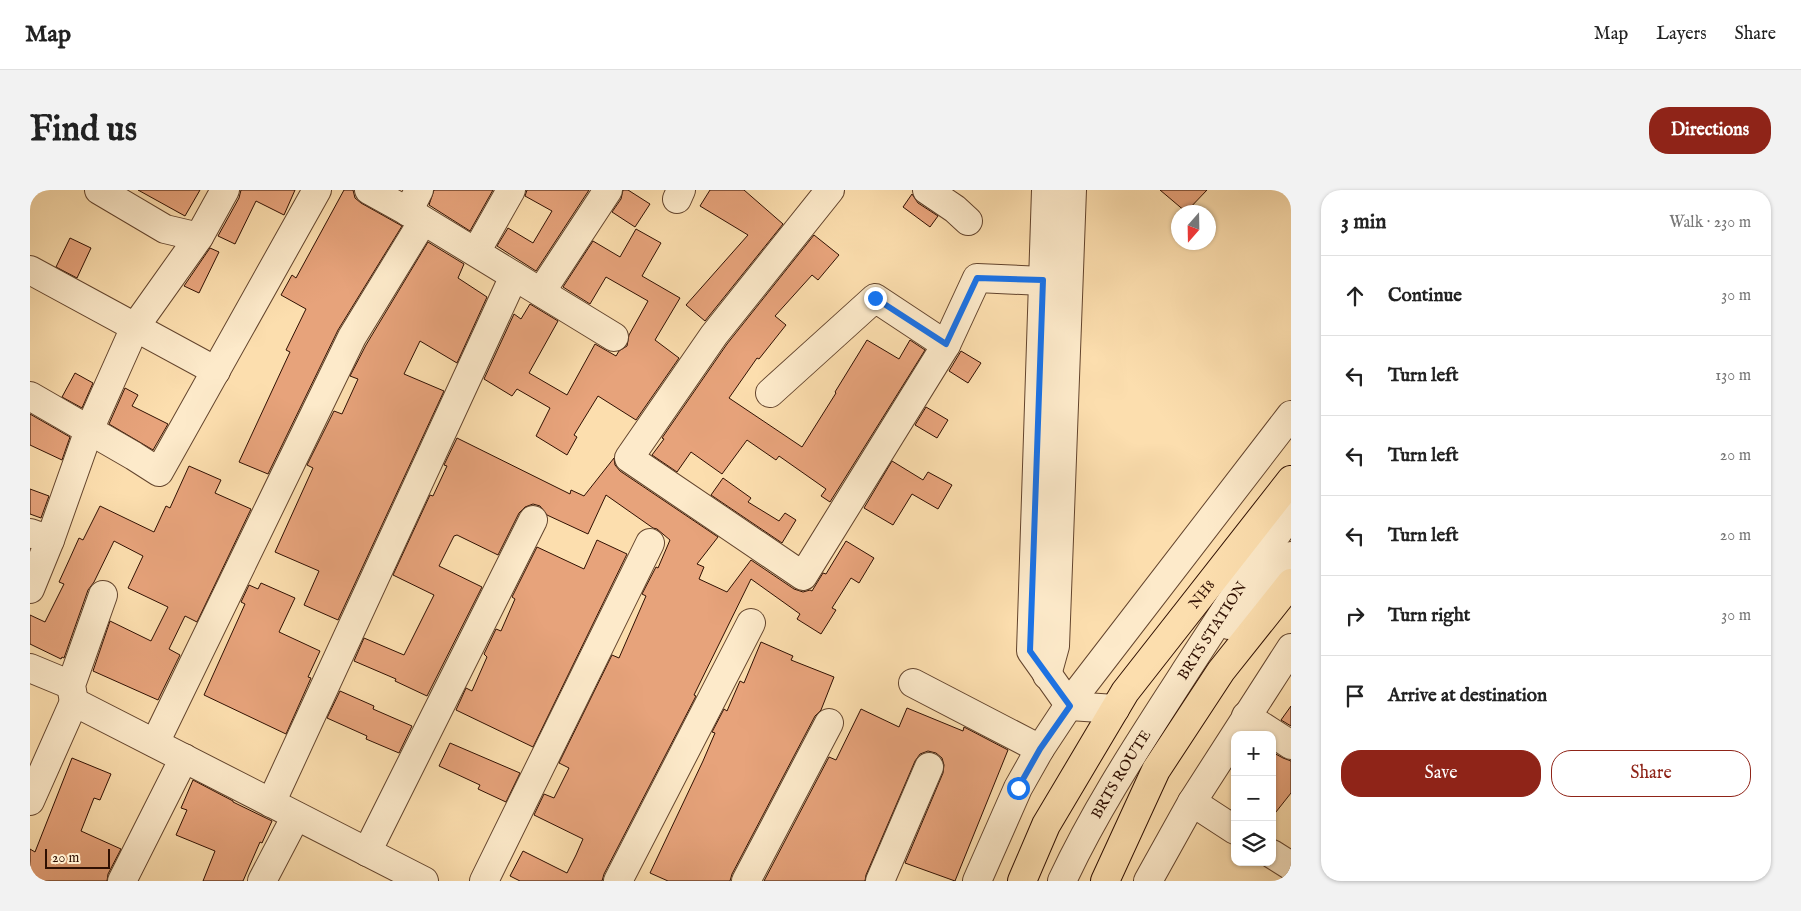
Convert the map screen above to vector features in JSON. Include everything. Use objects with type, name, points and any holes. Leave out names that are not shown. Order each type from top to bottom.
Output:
[{"type":"main road","name":"NH8","points":[[1022,881],[1046,826],[1125,692],[1291,480]]},
{"type":"main road","points":[[1105,881],[1156,770],[1222,671],[1291,583]]},
{"type":"street","points":[[99,190],[165,229],[199,237]]},
{"type":"street","points":[[30,589],[40,536],[135,327],[199,237],[225,190]]},
{"type":"street","points":[[30,396],[159,472],[317,190]]},
{"type":"street","points":[[369,190],[416,207],[476,252],[614,337]]},
{"type":"street","points":[[476,252],[511,190]]},
{"type":"street","points":[[541,292],[608,190]]},
{"type":"street","points":[[830,190],[714,335],[629,458],[803,576],[946,344],[977,278],[1043,280]]},
{"type":"street","points":[[927,190],[968,220]]},
{"type":"street","points":[[1046,190],[1030,651],[1070,706],[1114,709]]},
{"type":"street","points":[[1047,675],[1055,646],[1072,190]]},
{"type":"street","points":[[156,743],[416,207]]},
{"type":"street","points":[[30,270],[216,371]]},
{"type":"street","points":[[271,803],[514,276]]},
{"type":"street","points":[[770,393],[875,298],[946,344]]},
{"type":"street","points":[[977,881],[1018,788],[1039,751],[1077,693],[1291,415]]},
{"type":"street","name":"BRTS STATION","points":[[1186,670],[1257,560],[1291,514]]},
{"type":"street","points":[[367,852],[533,520]]},
{"type":"street","points":[[484,881],[650,544]]},
{"type":"street","name":"BRTS STATION","points":[[1186,670],[1274,579],[1291,556]]},
{"type":"street","points":[[30,801],[72,693],[103,595]]},
{"type":"street","points":[[618,881],[751,623]]},
{"type":"street","points":[[1148,881],[1192,802],[1291,648]]},
{"type":"street","points":[[30,668],[156,743],[367,852],[395,875],[424,881]]},
{"type":"street","name":"BRTS ROUTE","points":[[1062,881],[1081,839],[1130,757],[1186,670]]},
{"type":"street","points":[[914,683],[1039,751]]},
{"type":"street","points":[[1246,716],[1291,745]]},
{"type":"street","points":[[746,881],[828,723]]},
{"type":"street","points":[[122,881],[184,758]]},
{"type":"street","points":[[880,881],[929,766]]},
{"type":"street","points":[[1192,802],[1231,827]]},
{"type":"street","points":[[262,881],[296,816]]},
{"type":"street","points":[[1276,857],[1291,866]]},
{"type":"building","points":[[138,190],[200,190],[185,216]]},
{"type":"building","points":[[241,190],[295,190],[284,215],[256,201],[235,244],[218,236],[239,198]]},
{"type":"building","points":[[344,190],[353,190],[355,198],[361,203],[402,226],[338,330],[268,474],[239,462],[290,352],[286,350],[306,309],[281,295],[292,275],[296,278]]},
{"type":"building","points":[[434,190],[493,190],[470,231],[429,205]]},
{"type":"building","points":[[527,190],[589,190],[536,271],[497,246],[508,228],[533,243],[552,211],[525,196]]},
{"type":"building","points":[[623,190],[628,190],[650,204],[635,227],[612,212],[621,199]]},
{"type":"building","points":[[710,190],[744,190],[783,224],[705,321],[686,305],[748,235],[700,206]]},
{"type":"building","points":[[1160,190],[1207,190],[1193,205],[1178,205]]},
{"type":"building","points":[[912,194],[918,203],[938,216],[930,227],[903,207]]},
{"type":"building","points":[[636,229],[661,243],[642,276],[680,298],[655,340],[679,358],[636,420],[598,396],[574,435],[577,437],[567,455],[536,436],[550,408],[517,389],[512,396],[484,379],[514,314],[521,319],[530,304],[558,321],[529,373],[567,395],[595,344],[616,356],[619,351],[627,346],[629,335],[648,301],[606,277],[590,304],[563,287],[593,241],[620,257]]},
{"type":"building","points":[[814,235],[839,255],[818,280],[812,275],[775,316],[786,325],[759,359],[757,358],[729,398],[802,447],[867,340],[899,359],[910,340],[925,350],[830,502],[821,496],[826,489],[779,456],[776,460],[747,440],[722,474],[691,452],[677,472],[652,455],[727,344]]},
{"type":"building","points":[[70,238],[91,248],[77,278],[56,267]]},
{"type":"building","points":[[428,242],[464,264],[458,278],[487,297],[457,363],[420,341],[404,374],[444,391],[338,620],[304,605],[319,571],[275,552],[313,468],[307,465],[334,411],[342,414],[358,379],[350,376],[366,345]]},
{"type":"building","points":[[210,248],[219,252],[199,293],[184,286]]},
{"type":"building","points":[[961,351],[981,363],[968,383],[949,371]]},
{"type":"building","points":[[75,373],[93,383],[82,408],[62,397]]},
{"type":"building","points":[[125,388],[138,395],[132,406],[168,424],[153,450],[109,424]]},
{"type":"building","points":[[926,407],[948,420],[937,438],[915,425]]},
{"type":"building","points":[[30,414],[70,437],[62,460],[30,445]]},
{"type":"building","points":[[457,438],[570,494],[571,490],[584,496],[614,458],[615,465],[620,471],[718,537],[697,564],[704,567],[699,579],[727,592],[751,560],[794,589],[803,592],[812,591],[823,573],[826,574],[846,541],[874,558],[859,583],[851,578],[832,608],[836,610],[821,634],[797,619],[800,614],[751,579],[694,695],[696,696],[602,881],[520,881],[510,876],[523,851],[567,873],[576,855],[583,839],[534,815],[544,794],[554,798],[569,768],[559,763],[612,655],[619,658],[646,596],[642,594],[656,567],[658,568],[670,540],[657,529],[606,495],[588,534],[547,515],[540,506],[533,504],[525,507],[519,513],[498,555],[457,535],[454,536],[439,566],[482,587],[427,696],[395,681],[396,679],[354,661],[364,638],[404,655],[434,595],[393,575],[430,495],[433,496],[447,466],[444,465]]},
{"type":"building","points":[[892,461],[923,480],[928,472],[952,485],[938,509],[912,494],[893,525],[864,508]]},
{"type":"building","points":[[189,466],[221,480],[215,493],[251,509],[197,622],[185,616],[169,649],[180,655],[158,700],[93,671],[110,621],[151,641],[168,607],[128,588],[143,556],[114,541],[94,582],[88,590],[64,658],[62,657],[61,659],[30,644],[30,615],[45,622],[64,584],[59,582],[79,538],[83,540],[100,506],[154,532],[166,506],[170,508]]},
{"type":"building","points":[[723,478],[751,498],[748,502],[779,521],[785,513],[796,520],[782,543],[711,495]]},
{"type":"building","points":[[30,489],[49,496],[41,518],[30,514]]},
{"type":"building","points":[[597,540],[627,554],[533,747],[456,710],[466,688],[472,691],[487,657],[484,654],[496,629],[501,631],[515,599],[512,597],[537,547],[584,569]]},
{"type":"building","points":[[261,583],[295,598],[279,632],[320,651],[308,677],[311,678],[286,734],[204,695],[245,604],[241,602],[249,585],[258,589]]},
{"type":"building","points":[[761,642],[793,656],[791,660],[834,677],[821,710],[815,716],[730,881],[668,881],[650,873],[703,761],[715,733],[712,732],[724,709],[727,711],[740,681],[744,683]]},
{"type":"building","points":[[340,691],[374,706],[373,709],[412,726],[399,753],[366,739],[367,736],[327,718]]},
{"type":"building","points":[[1291,706],[1291,726],[1281,720]]},
{"type":"building","points":[[907,708],[963,731],[964,727],[1008,750],[955,881],[905,863],[943,773],[944,765],[942,758],[936,753],[928,751],[920,754],[915,761],[865,881],[764,881],[829,757],[836,760],[861,709],[899,727]]},
{"type":"building","points":[[450,743],[520,773],[506,802],[478,789],[480,785],[439,766]]},
{"type":"building","points":[[1276,754],[1291,761],[1291,793],[1276,812]]},
{"type":"building","points":[[72,758],[111,774],[100,800],[94,798],[81,831],[121,849],[108,874],[107,881],[30,881],[30,849],[35,852]]},
{"type":"building","points":[[193,780],[272,821],[262,843],[260,842],[243,881],[203,881],[215,851],[176,835],[187,810],[181,808]]},
{"type":"route","points":[[875,298],[946,344],[977,278],[1043,280],[1030,651],[1070,706],[1040,749],[1018,788]]}]
